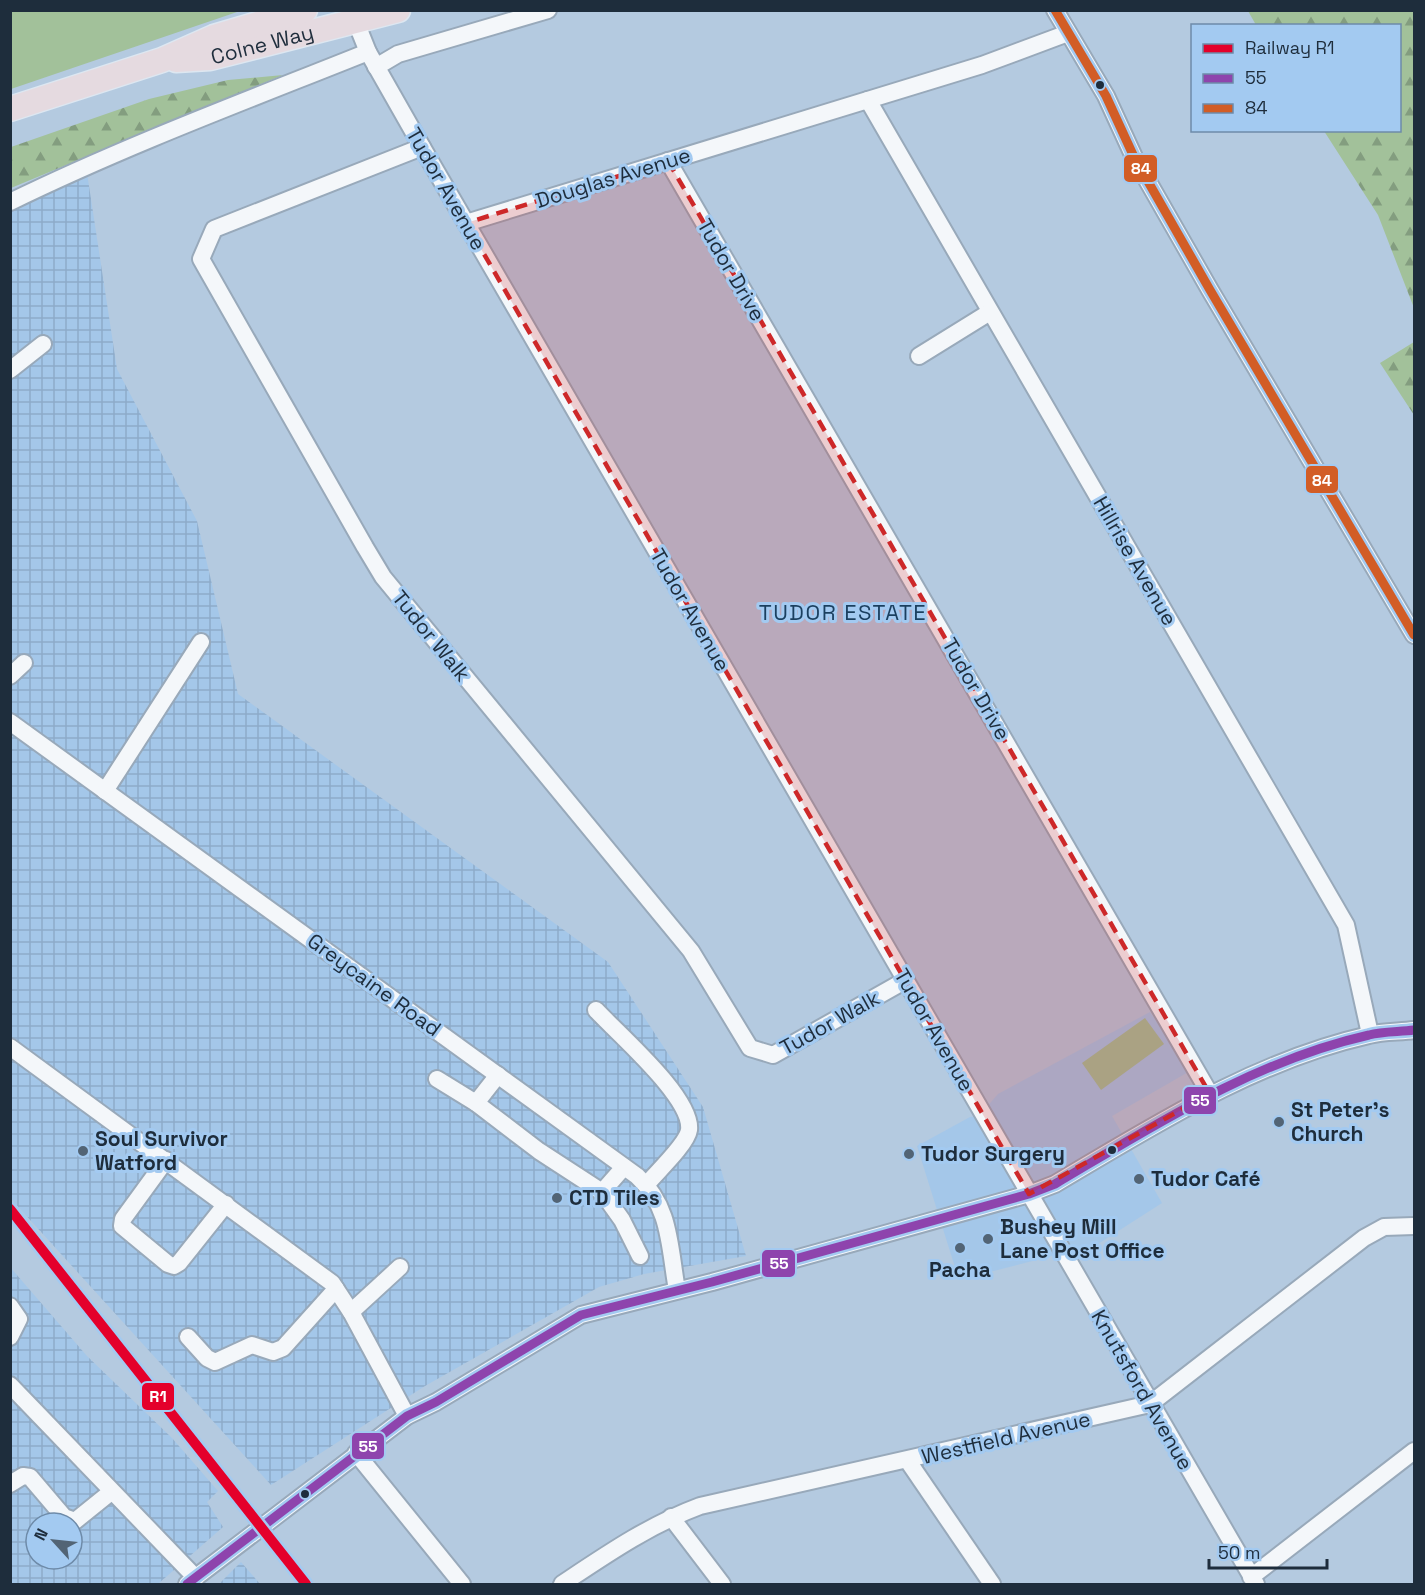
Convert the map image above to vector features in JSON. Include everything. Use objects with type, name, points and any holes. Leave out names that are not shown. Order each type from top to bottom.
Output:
[{"type":"highway","name":"Colne Way","points":[[10,109],[162,60],[214,37],[305,10]]},
{"type":"highway","name":"Colne Way","points":[[162,60],[210,58],[398,10]]},
{"type":"street","points":[[10,202],[126,148],[372,59],[398,54],[548,10]]},
{"type":"street","points":[[1047,10],[1052,19],[1066,31]]},
{"type":"street","points":[[1055,10],[1106,96],[1134,157],[1210,290],[1414,635]]},
{"type":"street","points":[[1064,10],[1067,16],[1066,31]]},
{"type":"street","name":"Tudor Avenue","points":[[357,22],[372,59],[422,147],[1029,1194]]},
{"type":"street","name":"Douglas Avenue","points":[[466,223],[982,65],[1066,31]]},
{"type":"street","name":"Hillrise Avenue","points":[[868,100],[1346,925],[1370,1034]]},
{"type":"street","name":"Tudor Walk","points":[[422,147],[214,230],[201,258],[365,547],[383,577],[691,951],[750,1048],[773,1055],[906,980]]},
{"type":"street","name":"Tudor Drive","points":[[668,162],[1210,1094]]},
{"type":"street","points":[[919,356],[990,312]]},
{"type":"street","points":[[10,370],[43,344]]},
{"type":"street","points":[[105,790],[201,642]]},
{"type":"street","points":[[10,676],[24,663]]},
{"type":"street","name":"Greycaine Road","points":[[10,722],[498,1075],[646,1185],[663,1210],[677,1290]]},
{"type":"street","points":[[596,1011],[679,1096],[687,1117],[689,1131],[683,1141],[646,1185]]},
{"type":"street","points":[[10,1384],[192,1581],[407,1416],[436,1402],[580,1315],[1029,1194],[1055,1184],[1210,1094],[1279,1062],[1370,1034],[1414,1030]]},
{"type":"street","points":[[10,1047],[319,1271],[336,1289],[351,1312],[407,1416]]},
{"type":"street","points":[[476,1103],[498,1075]]},
{"type":"street","points":[[436,1079],[476,1103],[539,1150],[602,1192],[622,1220],[640,1256]]},
{"type":"street","points":[[166,1160],[123,1219],[122,1226],[168,1264],[174,1266],[179,1263],[226,1204]]},
{"type":"street","points":[[602,1192],[624,1167]]},
{"type":"street","name":"Knutsford Avenue","points":[[1029,1194],[1253,1581]]},
{"type":"street","name":"Westfield Avenue","points":[[562,1584],[637,1534],[700,1506],[908,1461],[1150,1404],[1364,1238],[1384,1227],[1414,1226]]},
{"type":"street","points":[[351,1312],[400,1267]]},
{"type":"street","points":[[188,1337],[207,1358],[215,1362],[252,1345],[273,1352],[283,1348],[336,1289]]},
{"type":"street","points":[[10,1306],[19,1319],[17,1329],[10,1337]]},
{"type":"street","points":[[1253,1581],[1414,1451]]},
{"type":"street","points":[[356,1453],[462,1584]]},
{"type":"street","points":[[908,1461],[992,1584]]},
{"type":"street","points":[[10,1484],[23,1476],[30,1477],[64,1517],[75,1521],[111,1492]]},
{"type":"street","points":[[671,1517],[722,1584]]},
{"type":"highlighted area","points":[[668,161],[1210,1094],[1029,1194],[466,223]]},
{"type":"shaded area","points":[[87,173],[117,369],[197,521],[238,694],[608,962],[703,1107],[746,1256],[644,1274],[599,1287],[425,1386],[271,1485],[11,1199],[11,210]]},
{"type":"shaded area","points":[[1150,1012],[1190,1071],[1112,1116],[1162,1203],[1098,1244],[959,1280],[917,1146],[970,1117],[979,1116],[998,1094]]},
{"type":"shaded area","points":[[10,1267],[87,1356],[172,1438],[218,1491],[207,1502],[223,1527],[158,1584],[11,1584]]},
{"type":"shaded area","points":[[241,1562],[260,1584],[219,1584]]},
{"type":"green space","points":[[11,10],[240,10],[240,11],[11,89]]},
{"type":"green space","points":[[1248,11],[1414,11],[1414,308],[1378,215],[1325,132],[1401,132],[1401,24],[1255,24]]},
{"type":"green space","points":[[283,75],[11,188],[11,147],[149,99],[228,80]]},
{"type":"green space","points":[[1414,342],[1414,415],[1380,363]]},
{"type":"green space","points":[[1145,1018],[1164,1044],[1101,1090],[1082,1063]]},
{"type":"rail line","name":"R1","points":[[10,1209],[306,1584]]},
{"type":"transit line","name":"84","points":[[1055,10],[1106,96],[1134,157],[1210,290],[1414,635]]},
{"type":"transit line","name":"55","points":[[187,1584],[407,1416],[436,1402],[581,1315],[712,1282],[1029,1194],[1055,1184],[1130,1139],[1245,1078],[1327,1046],[1369,1035],[1414,1030]]},
{"type":"place","name":"St Peter's Church","points":[[1279,1122]]},
{"type":"place","name":"Soul Survivor Watford","points":[[83,1151]]},
{"type":"place","name":"Tudor Surgery","points":[[909,1154]]},
{"type":"place","name":"Tudor Café","points":[[1139,1179]]},
{"type":"place","name":"CTD Tiles","points":[[557,1198]]},
{"type":"place","name":"Bushey Mill Lane Post Office","points":[[988,1239]]},
{"type":"place","name":"Pacha","points":[[960,1248]]},
{"type":"district","name":"TUDOR ESTATE","points":[[843,612]]}]
